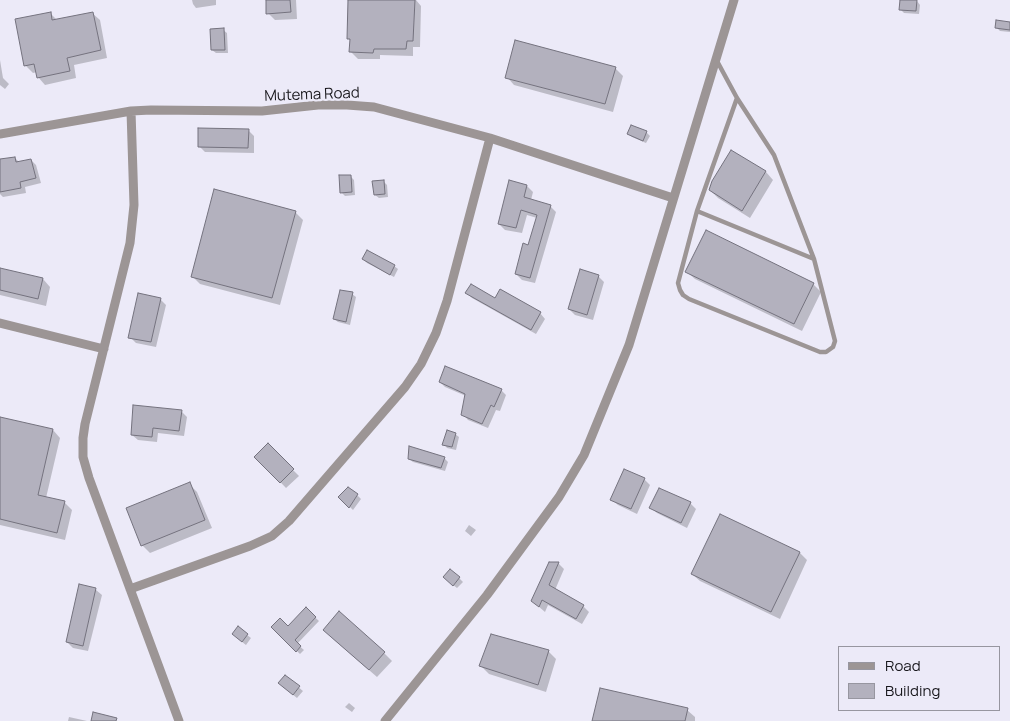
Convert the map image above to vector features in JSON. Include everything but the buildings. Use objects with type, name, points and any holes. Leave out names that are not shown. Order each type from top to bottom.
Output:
[{"type":"street","points":[[385,721],[487,596],[559,497],[584,455],[629,346],[672,198],[734,0]]},
{"type":"street","name":"Mutema Road","points":[[0,134],[131,111],[262,111],[347,104],[374,107],[490,138],[672,198]]},
{"type":"street","points":[[131,111],[134,204],[132,225],[126,261],[85,424],[83,438],[84,457],[89,478],[179,721]]},
{"type":"street","points":[[130,589],[250,546],[272,536],[289,521],[405,387],[422,364],[436,333],[447,301],[490,138]]},
{"type":"street","points":[[0,323],[104,349]]},
{"type":"lane","points":[[716,60],[737,98],[774,156],[814,259],[835,341],[833,347],[826,352],[820,352],[698,303],[683,295],[678,283],[697,210],[737,98]]},
{"type":"lane","points":[[697,210],[814,259]]}]
